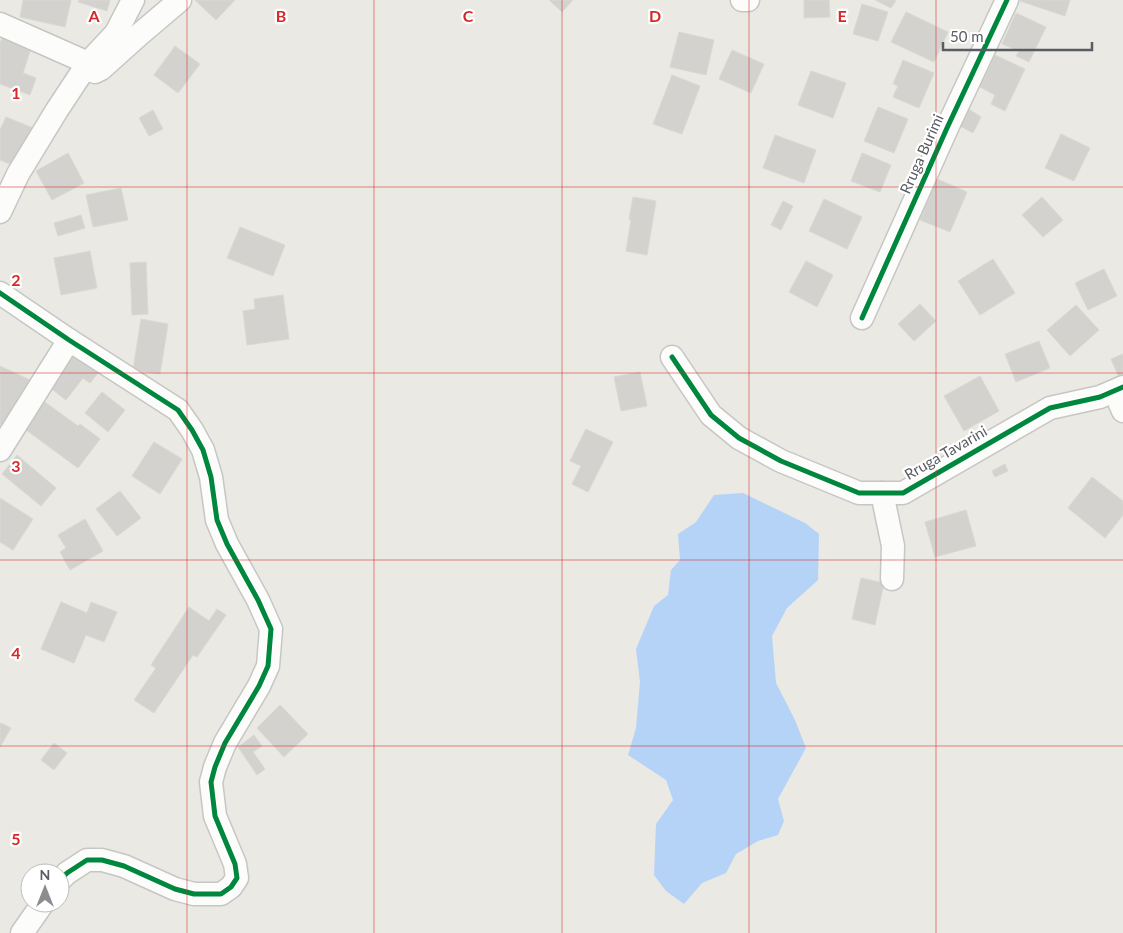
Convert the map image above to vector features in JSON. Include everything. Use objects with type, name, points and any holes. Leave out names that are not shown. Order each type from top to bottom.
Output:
[{"type":"street","points":[[0,212],[9,170],[57,110],[88,63],[116,33],[133,0]]},
{"type":"street","points":[[75,84],[101,69],[180,0]]},
{"type":"street","points":[[742,0],[748,0]]},
{"type":"street","name":"Rruga Burimi","points":[[862,318],[950,120],[1007,0]]},
{"type":"street","points":[[0,24],[88,63]]},
{"type":"street","points":[[0,293],[178,410],[203,450],[211,477],[217,520],[227,544],[266,616],[271,629],[268,666],[259,686],[225,743],[215,766],[211,782],[215,816],[235,864],[237,878],[231,887],[221,894],[194,894],[175,889],[124,866],[102,860],[87,860],[70,871]]},
{"type":"street","points":[[0,450],[69,340]]},
{"type":"street","name":"Rruga Tavarini","points":[[672,358],[711,415],[739,438],[781,461],[859,492],[903,492],[1050,408],[1120,397]]},
{"type":"street","points":[[882,492],[893,546],[892,579]]},
{"type":"street","points":[[22,933],[36,913]]},
{"type":"water","points":[[743,493],[805,523],[819,534],[818,580],[787,608],[772,636],[776,683],[795,720],[806,748],[778,799],[784,821],[778,835],[758,841],[736,854],[726,873],[702,883],[684,904],[666,891],[654,875],[656,824],[673,800],[666,780],[628,755],[636,728],[640,682],[636,649],[654,606],[668,595],[671,570],[680,560],[678,534],[696,522],[714,495]]},
{"type":"building","points":[[23,0],[71,0],[65,27],[20,17]]},
{"type":"building","points":[[79,0],[110,0],[107,11],[78,2]]},
{"type":"building","points":[[195,0],[235,0],[216,20]]},
{"type":"building","points":[[549,0],[573,0],[562,12]]},
{"type":"building","points":[[804,0],[829,0],[830,17],[804,18]]},
{"type":"building","points":[[875,0],[896,0],[891,8]]},
{"type":"building","points":[[1021,0],[1070,0],[1065,16]]},
{"type":"building","points":[[862,4],[888,12],[878,41],[853,34]]},
{"type":"building","points":[[906,12],[948,32],[934,62],[891,42]]},
{"type":"building","points":[[1016,13],[1046,27],[1029,62],[1016,56],[1019,51],[1002,44]]},
{"type":"building","points":[[679,32],[714,40],[706,75],[670,67]]},
{"type":"building","points":[[3,35],[32,45],[23,73],[36,78],[30,95],[0,84],[0,43]]},
{"type":"building","points":[[175,46],[200,64],[178,93],[154,75]]},
{"type":"building","points":[[732,50],[764,64],[751,93],[719,79]]},
{"type":"building","points":[[995,55],[1025,69],[1005,111],[991,104],[995,95],[980,87]]},
{"type":"building","points":[[903,60],[934,73],[919,108],[893,97],[898,86],[893,84]]},
{"type":"building","points":[[811,71],[846,83],[833,118],[798,105]]},
{"type":"building","points":[[672,75],[700,86],[682,134],[653,124]]},
{"type":"building","points":[[878,107],[908,119],[894,153],[864,141]]},
{"type":"building","points":[[967,108],[981,117],[973,133],[958,125]]},
{"type":"building","points":[[153,110],[163,129],[149,136],[139,118]]},
{"type":"building","points":[[6,117],[33,128],[17,167],[0,160],[0,130]]},
{"type":"building","points":[[1061,134],[1090,148],[1074,181],[1045,168]]},
{"type":"building","points":[[775,135],[816,150],[804,183],[763,168]]},
{"type":"building","points":[[68,153],[84,183],[52,200],[36,171]]},
{"type":"building","points":[[862,153],[891,165],[880,192],[851,181]]},
{"type":"building","points":[[937,179],[967,192],[950,232],[920,220]]},
{"type":"building","points":[[121,188],[128,220],[93,227],[86,195]]},
{"type":"building","points":[[633,197],[656,201],[647,255],[626,251]]},
{"type":"building","points":[[1042,197],[1063,220],[1043,237],[1022,215]]},
{"type":"building","points":[[824,199],[862,217],[847,249],[809,231]]},
{"type":"building","points":[[783,201],[793,206],[781,230],[771,225]]},
{"type":"building","points":[[81,215],[85,228],[58,236],[54,223]]},
{"type":"building","points":[[240,227],[285,245],[273,276],[227,258]]},
{"type":"building","points":[[90,251],[97,288],[61,295],[54,258]]},
{"type":"building","points":[[993,259],[1015,293],[980,315],[958,281]]},
{"type":"building","points":[[806,261],[833,275],[817,307],[789,292]]},
{"type":"building","points":[[146,262],[148,314],[132,315],[130,263]]},
{"type":"building","points":[[1104,269],[1117,296],[1088,310],[1075,283]]},
{"type":"building","points":[[283,295],[289,339],[247,345],[243,311],[255,309],[254,299]]},
{"type":"building","points":[[920,304],[936,321],[914,341],[898,324]]},
{"type":"building","points":[[1076,305],[1099,330],[1070,356],[1047,330]]},
{"type":"building","points":[[141,319],[168,324],[160,374],[133,370]]},
{"type":"building","points":[[1039,341],[1050,368],[1016,382],[1005,354]]},
{"type":"building","points":[[77,351],[101,369],[90,383],[83,378],[66,400],[49,387]]},
{"type":"building","points":[[1123,354],[1123,379],[1120,380],[1111,359]]},
{"type":"building","points":[[0,366],[30,380],[7,427],[0,424]]},
{"type":"building","points":[[640,372],[647,406],[621,411],[614,377]]},
{"type":"building","points":[[980,376],[999,411],[964,431],[944,396]]},
{"type":"building","points":[[102,392],[125,410],[108,432],[85,413]]},
{"type":"building","points":[[42,400],[100,439],[78,468],[22,427]]},
{"type":"building","points":[[586,429],[613,442],[588,492],[572,484],[581,466],[570,461]]},
{"type":"building","points":[[154,442],[182,459],[160,494],[132,476]]},
{"type":"building","points":[[17,455],[56,488],[41,506],[2,474]]},
{"type":"building","points":[[1005,464],[1008,471],[995,477],[992,471]]},
{"type":"building","points":[[1092,477],[1123,501],[1123,515],[1105,538],[1068,508]]},
{"type":"building","points":[[120,491],[141,518],[117,536],[96,509]]},
{"type":"building","points":[[0,498],[33,519],[13,550],[0,542]]},
{"type":"building","points":[[966,510],[976,546],[935,557],[925,522]]},
{"type":"building","points":[[85,519],[103,551],[70,570],[60,552],[66,548],[58,535]]},
{"type":"building","points":[[861,578],[884,583],[875,625],[852,619]]},
{"type":"building","points":[[61,602],[87,613],[91,602],[117,612],[104,642],[86,635],[74,663],[41,649]]},
{"type":"building","points":[[189,607],[209,621],[217,609],[226,615],[197,657],[193,655],[154,713],[134,700],[156,668],[151,665]]},
{"type":"building","points":[[280,705],[308,734],[284,757],[257,728]]},
{"type":"building","points":[[0,724],[11,728],[0,747]]},
{"type":"building","points":[[254,735],[262,746],[253,752],[265,769],[257,775],[238,747]]},
{"type":"building","points":[[54,743],[67,753],[54,770],[41,760]]},
{"type":"cycle path","points":[[862,318],[1007,0]]},
{"type":"cycle path","points":[[0,293],[178,410],[203,450],[211,477],[217,520],[227,544],[258,600],[271,629],[268,666],[259,686],[225,743],[211,782],[215,816],[235,864],[237,878],[231,887],[221,894],[194,894],[175,889],[124,866],[102,860],[87,860],[70,871]]},
{"type":"cycle path","points":[[672,357],[711,415],[739,438],[781,461],[859,493],[903,493],[1050,408],[1100,397],[1123,387]]}]
